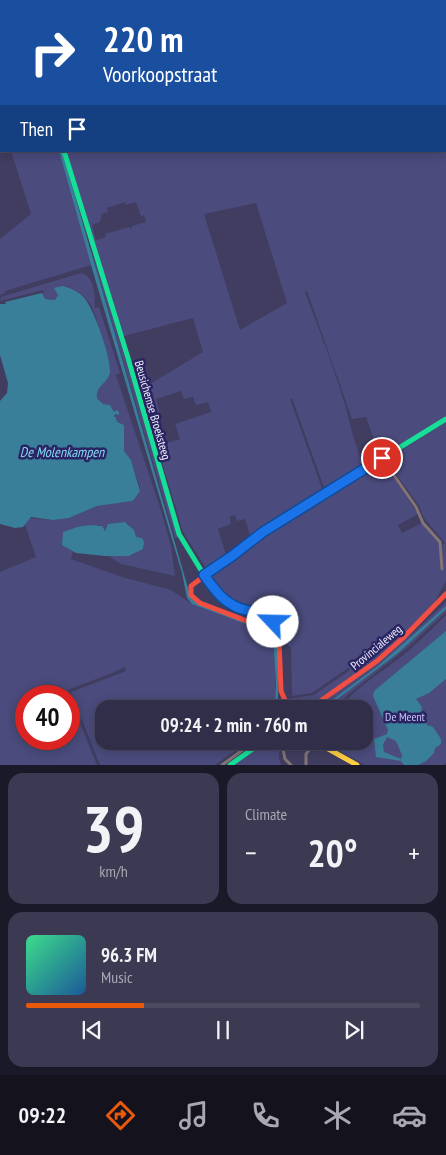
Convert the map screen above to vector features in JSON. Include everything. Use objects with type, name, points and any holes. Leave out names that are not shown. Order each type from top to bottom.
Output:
[{"type":"main road","name":"Beusichemse Broeksteeg","points":[[64,152],[128,358],[179,534],[216,591],[228,602],[270,619],[276,625],[278,633]]},
{"type":"main road","points":[[286,700],[281,691],[278,633],[195,600],[191,595],[191,586],[263,532],[446,419]]},
{"type":"main road","name":"Provincialeweg","points":[[322,700],[383,655],[414,628],[446,594]]},
{"type":"main road","points":[[230,765],[251,750]]},
{"type":"main road","points":[[329,750],[356,765]]},
{"type":"street","points":[[382,458],[416,507],[423,523],[440,542],[442,569]]},
{"type":"street","points":[[222,765],[243,750]]},
{"type":"street","points":[[283,750],[284,759],[291,765]]},
{"type":"street","points":[[306,765],[306,754],[309,750]]},
{"type":"green space","points":[[11,152],[59,152],[91,265],[5,291],[5,293],[0,295],[0,239],[31,214]]},
{"type":"green space","points":[[66,152],[446,152],[446,418],[326,493],[292,398],[290,399],[324,494],[251,539],[245,519],[237,521],[235,515],[230,516],[231,524],[218,529],[226,555],[206,568],[183,532],[157,446],[180,439],[175,424],[211,412],[208,402],[196,405],[193,397],[184,399],[181,391],[156,399],[160,414],[149,417],[140,390],[203,352],[193,318],[124,336],[121,333]],"holes":[[[125,202],[125,205],[136,202],[141,216],[144,215],[146,222],[132,226],[132,229],[129,227],[105,234],[106,237],[96,240],[92,225],[100,222],[102,214],[108,212],[107,208]],[[256,203],[287,303],[240,330],[204,214]],[[307,291],[352,419],[366,417],[379,454],[364,464],[354,440],[334,371],[305,292]]]},
{"type":"green space","points":[[90,248],[98,269],[179,537],[175,538]]},
{"type":"green space","points":[[81,273],[86,275],[92,282],[95,308],[99,307],[120,373],[116,375],[160,507],[171,546],[175,576],[121,564],[108,556],[134,555],[142,538],[136,537],[128,523],[114,524],[104,531],[100,525],[97,525],[64,531],[62,545],[73,551],[71,559],[122,577],[171,590],[192,604],[271,633],[274,639],[276,700],[95,700],[95,750],[236,750],[215,765],[100,765],[80,715],[80,689],[126,671],[125,667],[80,685],[15,685],[15,750],[80,750],[80,723],[97,765],[0,765],[0,572],[36,557],[25,525],[28,518],[53,520],[69,518],[97,506],[134,501],[140,488],[131,460],[124,451],[124,425],[117,423],[117,418],[114,417],[118,411],[114,412],[110,405],[103,404],[97,398],[98,391],[107,379],[110,371],[99,326],[88,301],[79,293],[65,286],[55,300],[44,299],[43,290],[0,301],[1,297]]},
{"type":"green space","points":[[446,422],[446,581],[433,605],[405,634],[373,660],[319,700],[287,700],[314,695],[350,670],[348,668],[312,693],[292,696],[291,647],[288,646],[279,623],[274,617],[231,599],[210,575],[238,557],[261,537],[383,461],[418,514],[398,525],[402,533],[422,523],[439,542],[443,567],[442,545],[445,543],[424,518],[419,506],[386,460]]},
{"type":"green space","points":[[446,602],[446,606],[396,652],[349,690],[395,656],[446,609],[446,612],[407,648],[346,696],[344,700],[325,700],[414,632]]},
{"type":"green space","name":"De Meent","points":[[446,615],[446,763],[443,765],[365,765],[338,750],[373,750],[373,700],[347,700],[359,688],[410,650]]},
{"type":"green space","points":[[254,750],[279,750],[281,765],[233,765]]},
{"type":"water","points":[[59,152],[62,152],[190,595],[192,598],[275,633],[278,646],[278,700],[275,700],[273,634],[192,604],[187,598],[182,573]]},
{"type":"water","name":"De Molenkampen","points":[[63,286],[76,291],[84,297],[98,324],[108,355],[110,371],[108,378],[98,390],[97,398],[103,404],[110,405],[114,412],[117,410],[119,412],[119,415],[115,414],[114,417],[116,417],[117,422],[124,425],[124,451],[131,460],[140,491],[133,501],[97,506],[69,518],[53,520],[31,517],[23,527],[15,528],[0,524],[0,401],[7,393],[8,383],[0,355],[0,304],[6,304],[5,302],[42,293],[45,299],[55,300],[58,295],[54,288]]},
{"type":"water","points":[[125,522],[134,530],[136,537],[142,538],[144,542],[143,549],[129,556],[76,553],[62,545],[63,532],[91,525],[102,526],[105,531],[108,524]]},
{"type":"water","points":[[446,606],[446,609],[397,654],[336,700],[332,700],[378,666]]},
{"type":"water","name":"De Meent","points":[[446,631],[446,679],[429,693],[416,699],[422,707],[421,712],[427,725],[433,727],[441,739],[441,744],[435,748],[434,753],[426,761],[418,765],[404,765],[401,761],[376,757],[374,739],[387,734],[388,730],[373,696],[374,691]],"holes":[[[387,737],[396,741],[402,755],[401,759],[384,752],[383,745]]]},
{"type":"traffic: fast","points":[[64,152],[128,358],[179,534],[204,575],[221,597],[236,607]]},
{"type":"traffic: fast","points":[[300,509],[446,419]]},
{"type":"traffic: fast","points":[[230,765],[251,750]]},
{"type":"traffic: slow","points":[[330,750],[357,765]]},
{"type":"traffic: jam","points":[[278,633],[200,603],[191,595],[191,586],[263,532],[300,509]]},
{"type":"traffic: jam","points":[[322,700],[377,661],[403,638],[446,594]]},
{"type":"traffic: jam","points":[[236,607],[266,617],[276,625],[279,639],[281,691],[285,700]]},
{"type":"route","points":[[273,622],[266,617],[239,608],[228,602],[221,597],[204,575],[263,532],[382,458]]}]
